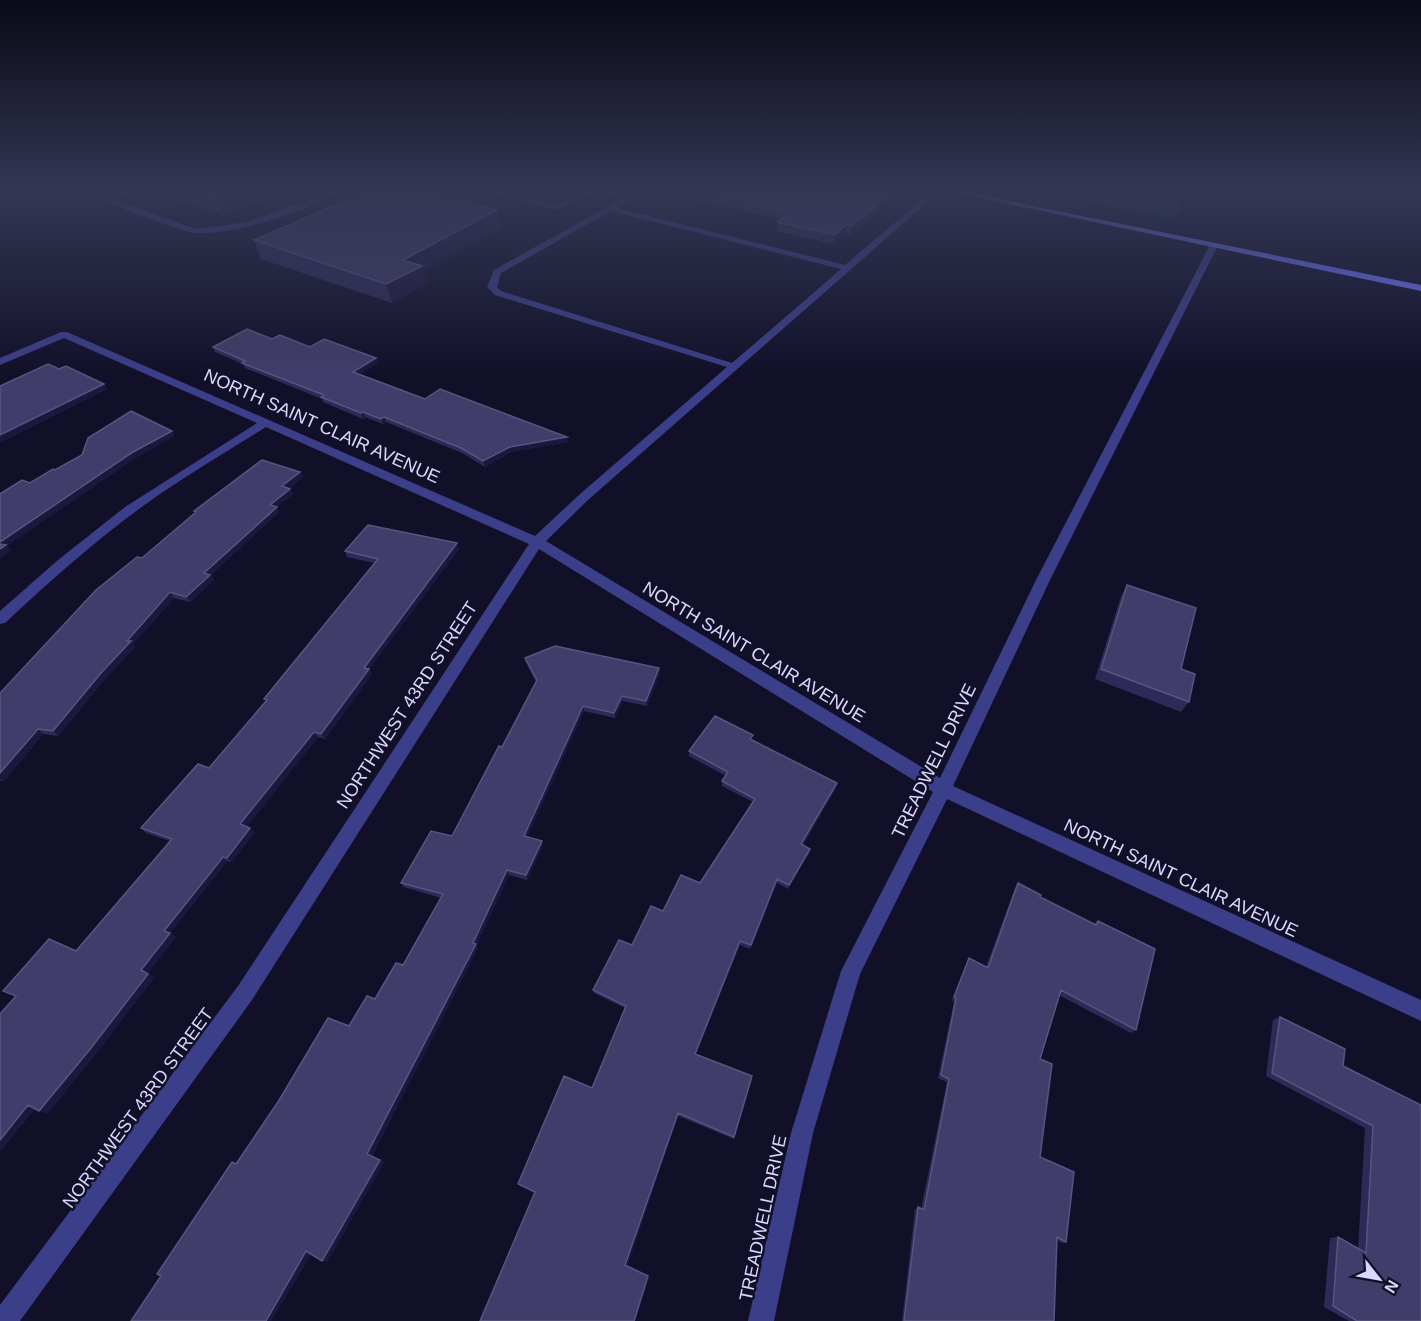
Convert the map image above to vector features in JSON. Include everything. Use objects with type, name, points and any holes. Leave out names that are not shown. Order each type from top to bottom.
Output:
[{"type":"main road","points":[[1256,254],[1421,288]]},
{"type":"street","points":[[530,254],[497,273],[492,287],[498,293],[734,366]]},
{"type":"street","points":[[789,254],[846,268]]},
{"type":"street","name":"NORTHWEST 43RD STREET","points":[[4,1321],[245,993],[499,597],[537,543],[584,497],[863,254]]},
{"type":"street","name":"TREADWELL DRIVE","points":[[761,1321],[802,1133],[850,971],[943,789],[1043,580],[1210,254]]},
{"type":"street","name":"NORTH SAINT CLAIR AVENUE","points":[[0,362],[64,334],[537,543],[943,789],[1421,1011]]},
{"type":"street","points":[[0,619],[38,583],[136,506],[174,479],[266,422]]},
{"type":"building","points":[[295,254],[415,254],[403,260],[422,266],[386,284]]},
{"type":"building","points":[[247,329],[272,339],[280,335],[310,347],[324,339],[376,358],[353,372],[425,399],[440,389],[567,437],[510,447],[483,461],[461,448],[384,417],[381,419],[361,413],[321,397],[324,395],[242,363],[245,361],[213,347]]},
{"type":"building","points":[[48,364],[59,369],[66,366],[104,384],[0,435],[0,386]]},
{"type":"building","points":[[131,411],[172,431],[133,452],[0,542],[0,494],[22,480],[30,483],[82,455],[88,438]]},
{"type":"building","points":[[262,460],[300,472],[282,486],[290,489],[270,505],[277,507],[204,573],[210,575],[186,597],[170,592],[53,731],[38,729],[0,773],[0,693],[96,590],[137,557],[142,558],[196,512],[194,511]]},
{"type":"building","points":[[368,525],[457,543],[364,668],[369,669],[321,734],[314,732],[240,824],[250,828],[227,858],[223,857],[164,931],[170,933],[141,970],[148,974],[39,1111],[28,1105],[0,1140],[0,1014],[16,996],[3,991],[49,939],[76,951],[172,839],[141,828],[198,764],[209,768],[267,700],[264,699],[378,559],[345,551]]},
{"type":"building","points":[[1127,585],[1196,608],[1181,669],[1195,674],[1189,702],[1101,669]]},
{"type":"building","points":[[555,646],[659,668],[646,701],[622,696],[614,713],[583,706],[524,836],[542,841],[526,875],[507,870],[473,943],[476,944],[367,1154],[380,1160],[322,1261],[306,1251],[266,1321],[131,1321],[161,1276],[157,1274],[232,1162],[236,1164],[278,1102],[328,1018],[349,1026],[367,996],[375,999],[396,963],[403,965],[443,894],[401,883],[431,831],[452,836],[499,746],[502,747],[537,680],[525,658]]},
{"type":"building","points":[[715,716],[753,735],[750,739],[837,783],[801,844],[810,849],[789,885],[777,879],[751,945],[740,941],[695,1054],[752,1076],[734,1137],[678,1113],[625,1265],[648,1276],[634,1321],[480,1321],[535,1192],[518,1184],[564,1076],[592,1088],[626,1006],[593,990],[619,940],[632,945],[651,906],[663,911],[681,875],[700,883],[755,799],[722,781],[728,772],[689,751]]},
{"type":"building","points":[[1018,883],[1041,895],[1040,897],[1096,925],[1098,921],[1155,949],[1136,1030],[1061,990],[1040,1059],[1052,1064],[1040,1157],[1074,1172],[1066,1242],[1057,1237],[1054,1321],[904,1321],[918,1207],[924,1210],[949,1079],[941,1075],[956,998],[954,997],[969,958],[988,968]]},
{"type":"building","points":[[1280,1017],[1345,1049],[1343,1066],[1421,1105],[1421,1321],[1357,1321],[1333,1306],[1338,1237],[1366,1253],[1373,1126],[1272,1073]]}]
